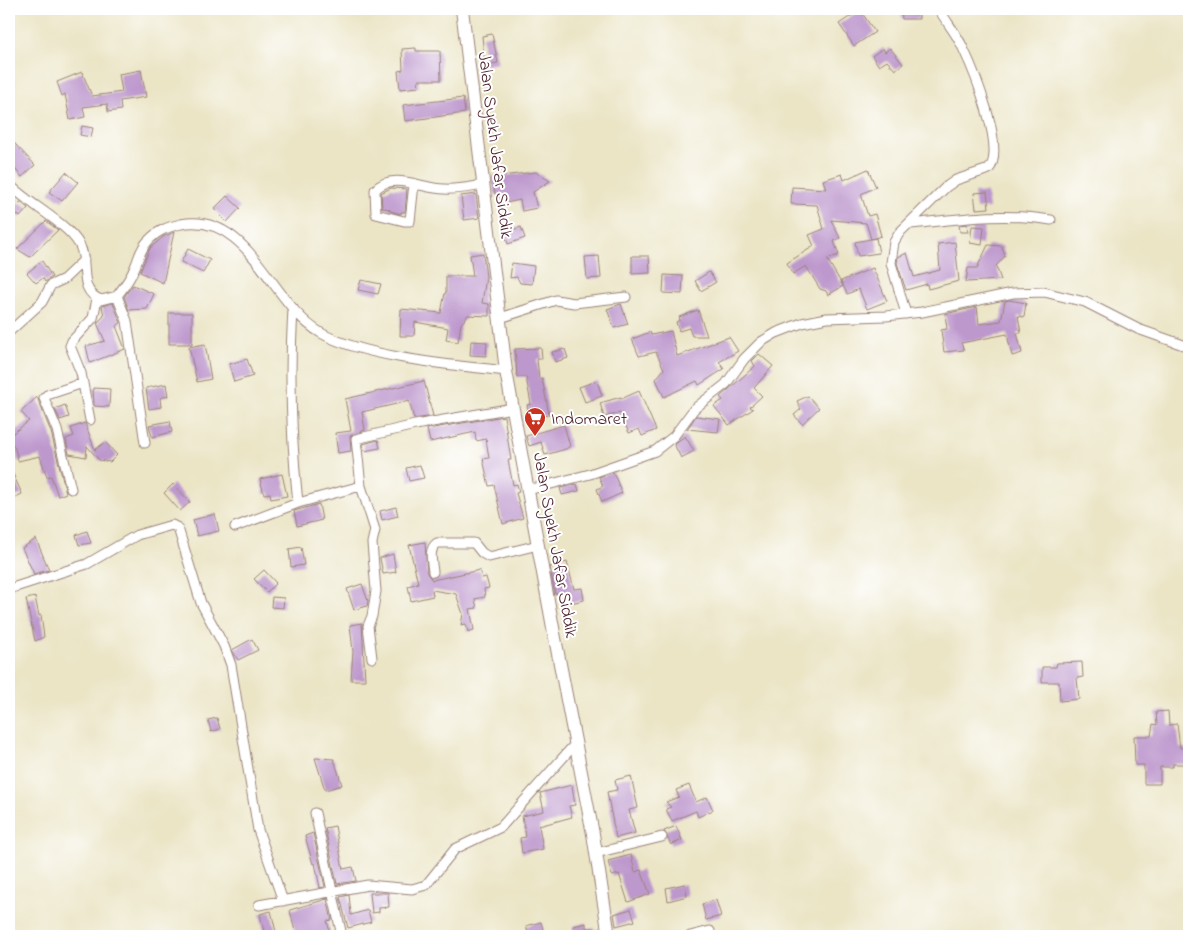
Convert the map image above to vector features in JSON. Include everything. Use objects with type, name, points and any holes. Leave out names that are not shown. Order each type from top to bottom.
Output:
[{"type":"main road","name":"Jalan Syekh Jafar Siddik","points":[[462,9],[506,371],[576,743],[609,936]]},
{"type":"street","points":[[906,314],[896,285],[891,256],[894,242],[900,232],[951,184],[962,178],[989,169],[995,158],[994,145],[979,87],[963,48],[940,9]]},
{"type":"street","points":[[414,184],[410,221],[376,214],[375,190],[378,186],[393,181],[414,184],[441,190],[484,186]]},
{"type":"street","points":[[9,184],[75,238],[84,260],[86,287],[97,299],[106,300],[117,296],[134,269],[141,250],[159,231],[180,225],[198,223],[216,228],[240,241],[302,319],[322,334],[358,347],[413,359],[506,371]]},
{"type":"street","points":[[909,224],[993,215],[1023,216],[1051,220]]},
{"type":"street","points":[[9,332],[42,302],[51,285],[64,279],[84,260]]},
{"type":"street","points":[[528,490],[590,474],[655,451],[674,436],[694,409],[726,384],[752,351],[776,333],[802,323],[827,318],[906,314],[1013,293],[1044,292],[1085,302],[1138,328],[1189,347]]},
{"type":"street","points":[[117,296],[127,321],[145,443]]},
{"type":"street","points":[[500,318],[556,300],[574,304],[626,297]]},
{"type":"street","points":[[90,420],[84,383],[70,346],[72,341],[92,318],[97,299]]},
{"type":"street","points":[[293,308],[290,349],[291,412],[298,504]]},
{"type":"street","points":[[72,489],[56,430],[44,398],[47,395],[84,383]]},
{"type":"street","points":[[372,658],[368,626],[372,616],[376,591],[372,543],[375,530],[360,486],[356,439],[415,425],[513,408]]},
{"type":"street","points":[[235,526],[298,504],[360,486]]},
{"type":"street","points":[[9,589],[87,564],[137,535],[172,525],[178,528],[202,603],[224,646],[231,665],[258,830],[283,901]]},
{"type":"street","points":[[433,572],[431,553],[432,548],[437,543],[474,542],[482,553],[489,557],[538,545]]},
{"type":"street","points":[[259,905],[368,885],[412,888],[426,885],[455,850],[501,828],[576,743]]},
{"type":"street","points":[[315,813],[342,936]]},
{"type":"street","points":[[596,853],[662,837]]},
{"type":"street","points":[[690,936],[710,931]]},
{"type":"building","points":[[901,9],[919,9],[919,19],[902,19]]},
{"type":"building","points":[[860,10],[875,32],[854,46],[839,24]]},
{"type":"building","points":[[492,34],[498,63],[485,65],[482,36]]},
{"type":"building","points":[[416,48],[416,51],[440,51],[441,80],[418,80],[419,87],[400,89],[398,71],[403,70],[402,49]]},
{"type":"building","points":[[883,48],[885,52],[890,48],[903,64],[895,70],[887,61],[879,66],[872,56]]},
{"type":"building","points":[[141,70],[146,97],[120,101],[121,110],[108,112],[107,104],[83,107],[85,117],[70,120],[65,94],[62,96],[57,82],[82,72],[92,96],[122,92],[119,74]]},
{"type":"building","points":[[463,98],[465,113],[405,121],[403,105]]},
{"type":"building","points":[[82,126],[93,128],[91,137],[80,135]]},
{"type":"building","points":[[14,143],[35,165],[22,177],[9,162],[9,148]]},
{"type":"building","points":[[868,169],[876,187],[861,194],[868,216],[875,214],[881,236],[871,239],[866,223],[831,220],[840,238],[834,241],[839,255],[827,259],[843,286],[828,295],[826,291],[820,289],[806,266],[793,274],[787,263],[814,246],[809,235],[824,229],[817,205],[791,204],[792,187],[826,189],[823,180],[842,174],[844,180]]},
{"type":"building","points":[[66,172],[78,182],[62,201],[49,192]]},
{"type":"building","points":[[536,172],[550,181],[533,192],[537,208],[522,211],[520,200],[501,204],[499,195],[495,194],[492,177]]},
{"type":"building","points":[[391,188],[407,189],[405,212],[401,212],[401,214],[382,208],[381,193]]},
{"type":"building","points":[[987,192],[989,208],[976,209],[974,193]]},
{"type":"building","points":[[476,194],[479,218],[464,220],[461,196]]},
{"type":"building","points":[[9,195],[19,204],[20,202],[28,208],[20,217],[9,207]]},
{"type":"building","points":[[227,196],[240,208],[227,222],[214,209]]},
{"type":"building","points":[[46,221],[58,230],[30,257],[17,249]]},
{"type":"building","points":[[967,224],[968,232],[960,232],[959,225]]},
{"type":"building","points":[[972,226],[984,227],[982,245],[970,243]]},
{"type":"building","points":[[521,227],[525,238],[508,244],[504,232]]},
{"type":"building","points":[[174,232],[163,283],[140,272],[150,248],[163,237]]},
{"type":"building","points":[[876,238],[879,253],[858,256],[855,242]]},
{"type":"building","points":[[955,242],[959,281],[928,289],[927,284],[906,290],[897,263],[898,257],[907,253],[914,277],[940,270],[938,244]]},
{"type":"building","points":[[988,245],[1002,246],[1005,256],[996,266],[1001,280],[966,282],[968,268],[977,268]]},
{"type":"building","points":[[188,249],[210,260],[203,273],[181,262]]},
{"type":"building","points":[[483,253],[486,277],[482,303],[489,304],[489,316],[468,315],[461,324],[458,342],[446,340],[448,328],[415,322],[414,336],[400,336],[401,309],[441,313],[446,293],[446,276],[473,276],[470,255]]},
{"type":"building","points":[[599,256],[601,278],[587,279],[585,257]]},
{"type":"building","points":[[632,256],[649,256],[650,273],[632,274]]},
{"type":"building","points":[[42,261],[52,277],[45,282],[43,278],[36,283],[27,273]]},
{"type":"building","points":[[512,263],[534,266],[532,284],[520,283],[517,277],[510,278]]},
{"type":"building","points":[[873,268],[887,301],[867,309],[859,289],[847,294],[841,281]]},
{"type":"building","points":[[709,272],[716,282],[701,291],[695,281]]},
{"type":"building","points":[[664,275],[683,276],[682,294],[663,293]]},
{"type":"building","points":[[361,280],[381,284],[378,294],[358,290]]},
{"type":"building","points":[[133,285],[154,294],[147,309],[129,310],[124,297]]},
{"type":"building","points":[[1005,301],[1026,303],[1024,317],[1018,316],[1021,333],[1017,333],[1022,353],[1012,356],[1007,334],[961,343],[964,350],[944,352],[941,330],[947,329],[945,314],[977,307],[979,324],[1001,321]]},
{"type":"building","points":[[113,303],[121,323],[116,326],[125,349],[90,363],[86,346],[105,341],[97,323],[104,316],[102,306]]},
{"type":"building","points":[[621,304],[628,324],[614,328],[607,309]]},
{"type":"building","points":[[698,310],[707,336],[692,336],[689,328],[679,331],[676,322],[680,320],[679,317]]},
{"type":"building","points":[[169,313],[192,313],[192,344],[169,344]]},
{"type":"building","points":[[671,331],[677,356],[729,337],[738,351],[719,362],[724,369],[699,385],[697,381],[664,397],[656,379],[664,369],[656,352],[639,356],[632,339],[650,332],[651,335]]},
{"type":"building","points":[[471,341],[487,342],[486,356],[470,355]]},
{"type":"building","points":[[205,344],[211,379],[197,382],[189,347]]},
{"type":"building","points":[[541,348],[542,359],[537,359],[539,379],[542,378],[549,415],[530,419],[527,405],[531,404],[526,377],[517,377],[515,349]]},
{"type":"building","points":[[565,349],[568,358],[555,362],[552,352]]},
{"type":"building","points":[[759,354],[773,366],[754,388],[762,396],[750,407],[753,409],[729,425],[714,406],[723,400],[720,397],[755,366],[752,361]]},
{"type":"building","points":[[247,359],[253,376],[234,382],[229,364]]},
{"type":"building","points":[[424,381],[433,416],[414,419],[409,401],[362,412],[365,430],[350,436],[351,451],[338,453],[335,433],[351,431],[345,399]]},
{"type":"building","points":[[597,381],[602,396],[585,402],[579,387]]},
{"type":"building","points":[[166,384],[168,396],[160,398],[161,407],[149,409],[146,388]]},
{"type":"building","points":[[93,388],[110,389],[109,407],[94,406]]},
{"type":"building","points":[[639,391],[656,430],[642,436],[639,429],[629,433],[620,413],[604,417],[600,403],[621,397],[621,399]]},
{"type":"building","points":[[808,396],[819,408],[802,424],[794,415],[801,409],[797,401]]},
{"type":"building","points":[[37,397],[51,432],[66,493],[58,496],[51,476],[47,477],[40,456],[18,461],[15,448],[9,440],[9,436],[29,421],[21,412]]},
{"type":"building","points":[[65,405],[69,417],[60,420],[55,409]]},
{"type":"building","points":[[504,416],[511,460],[508,460],[513,485],[517,484],[519,492],[516,493],[523,518],[503,524],[494,485],[489,486],[483,459],[489,458],[486,439],[476,441],[475,432],[430,442],[427,429]]},
{"type":"building","points":[[696,416],[720,419],[718,432],[687,429]]},
{"type":"building","points":[[170,421],[172,432],[152,437],[149,425]]},
{"type":"building","points":[[85,423],[95,450],[105,442],[117,455],[110,462],[99,460],[87,446],[86,457],[69,454],[66,439],[74,436],[71,428]]},
{"type":"building","points":[[564,425],[570,446],[566,449],[545,455],[541,442],[529,446],[526,436]]},
{"type":"building","points":[[685,436],[694,451],[681,458],[674,444]]},
{"type":"building","points":[[378,440],[380,448],[364,451],[363,444]]},
{"type":"building","points":[[9,465],[22,494],[9,500]]},
{"type":"building","points":[[420,465],[424,478],[409,481],[406,468]]},
{"type":"building","points":[[613,472],[622,493],[602,502],[597,489],[603,486],[599,477]]},
{"type":"building","points":[[282,474],[287,496],[271,499],[270,493],[264,494],[260,479]]},
{"type":"building","points":[[173,484],[190,502],[180,511],[164,493]]},
{"type":"building","points":[[577,484],[579,491],[562,495],[560,488]]},
{"type":"building","points":[[319,504],[322,520],[297,526],[294,511]]},
{"type":"building","points":[[396,507],[398,516],[382,520],[380,511]]},
{"type":"building","points":[[215,514],[219,531],[197,536],[193,520]]},
{"type":"building","points":[[87,531],[91,543],[79,545],[76,535]]},
{"type":"building","points":[[36,539],[49,570],[34,574],[22,548]]},
{"type":"building","points":[[425,542],[427,573],[432,580],[480,570],[482,578],[486,577],[489,588],[484,589],[485,597],[475,599],[477,608],[470,609],[474,630],[468,632],[466,624],[461,625],[463,614],[456,594],[432,590],[433,596],[411,601],[408,586],[418,583],[409,545]]},
{"type":"building","points":[[301,547],[304,565],[291,567],[289,549]]},
{"type":"building","points":[[393,554],[396,572],[383,574],[380,558]]},
{"type":"building","points":[[567,562],[574,589],[582,588],[584,600],[566,604],[564,592],[555,594],[550,567]]},
{"type":"building","points":[[264,570],[276,583],[267,592],[254,579]]},
{"type":"building","points":[[362,584],[368,601],[367,606],[354,610],[347,589]]},
{"type":"building","points":[[35,597],[39,616],[41,615],[44,637],[35,641],[26,599]]},
{"type":"building","points":[[272,597],[284,598],[283,608],[271,607]]},
{"type":"building","points":[[362,623],[365,680],[351,680],[353,651],[350,625]]},
{"type":"building","points":[[252,639],[258,650],[238,660],[232,650]]},
{"type":"building","points":[[1082,662],[1083,677],[1077,678],[1079,699],[1060,701],[1059,682],[1042,682],[1042,667],[1056,667],[1057,663]]},
{"type":"building","points":[[1168,711],[1169,725],[1177,724],[1180,748],[1187,748],[1186,764],[1160,767],[1160,784],[1144,784],[1144,765],[1135,765],[1134,736],[1151,736],[1153,724],[1157,725],[1156,712]]},
{"type":"building","points":[[217,718],[220,729],[211,732],[208,720]]},
{"type":"building","points":[[315,758],[334,759],[342,785],[325,790]]},
{"type":"building","points":[[631,776],[638,808],[629,810],[635,833],[616,838],[607,792],[617,790],[615,780]]},
{"type":"building","points":[[572,785],[575,805],[569,806],[572,817],[539,826],[543,849],[522,853],[520,838],[526,837],[522,816],[544,811],[540,793]]},
{"type":"building","points":[[689,785],[696,802],[707,797],[713,810],[698,817],[696,811],[672,821],[666,809],[671,807],[666,802],[679,797],[676,790]]},
{"type":"building","points":[[335,826],[343,869],[353,867],[356,881],[337,884],[325,828]]},
{"type":"building","points":[[676,826],[682,840],[671,845],[664,831]]},
{"type":"building","points":[[313,833],[325,887],[320,888],[315,863],[313,864],[305,836]]},
{"type":"building","points":[[631,855],[635,872],[641,870],[650,894],[628,902],[619,874],[612,876],[608,861]]},
{"type":"building","points":[[685,884],[687,896],[668,901],[666,888]]},
{"type":"building","points":[[370,893],[388,893],[389,907],[379,908],[379,912],[372,913]]},
{"type":"building","points":[[349,895],[351,915],[368,910],[371,922],[348,928],[340,897]]},
{"type":"building","points":[[327,899],[332,920],[327,921],[331,936],[296,936],[290,910]]},
{"type":"building","points":[[716,900],[721,916],[706,920],[702,904]]},
{"type":"building","points":[[631,909],[635,921],[616,926],[614,914]]},
{"type":"building","points":[[271,911],[277,936],[265,936],[260,914]]},
{"type":"building","points":[[541,922],[545,936],[529,936],[526,926]]},
{"type":"building","points":[[586,923],[586,928],[593,928],[600,932],[601,936],[575,936],[573,926]]},
{"type":"place","name":"Indomaret","points":[[535,437]]}]
